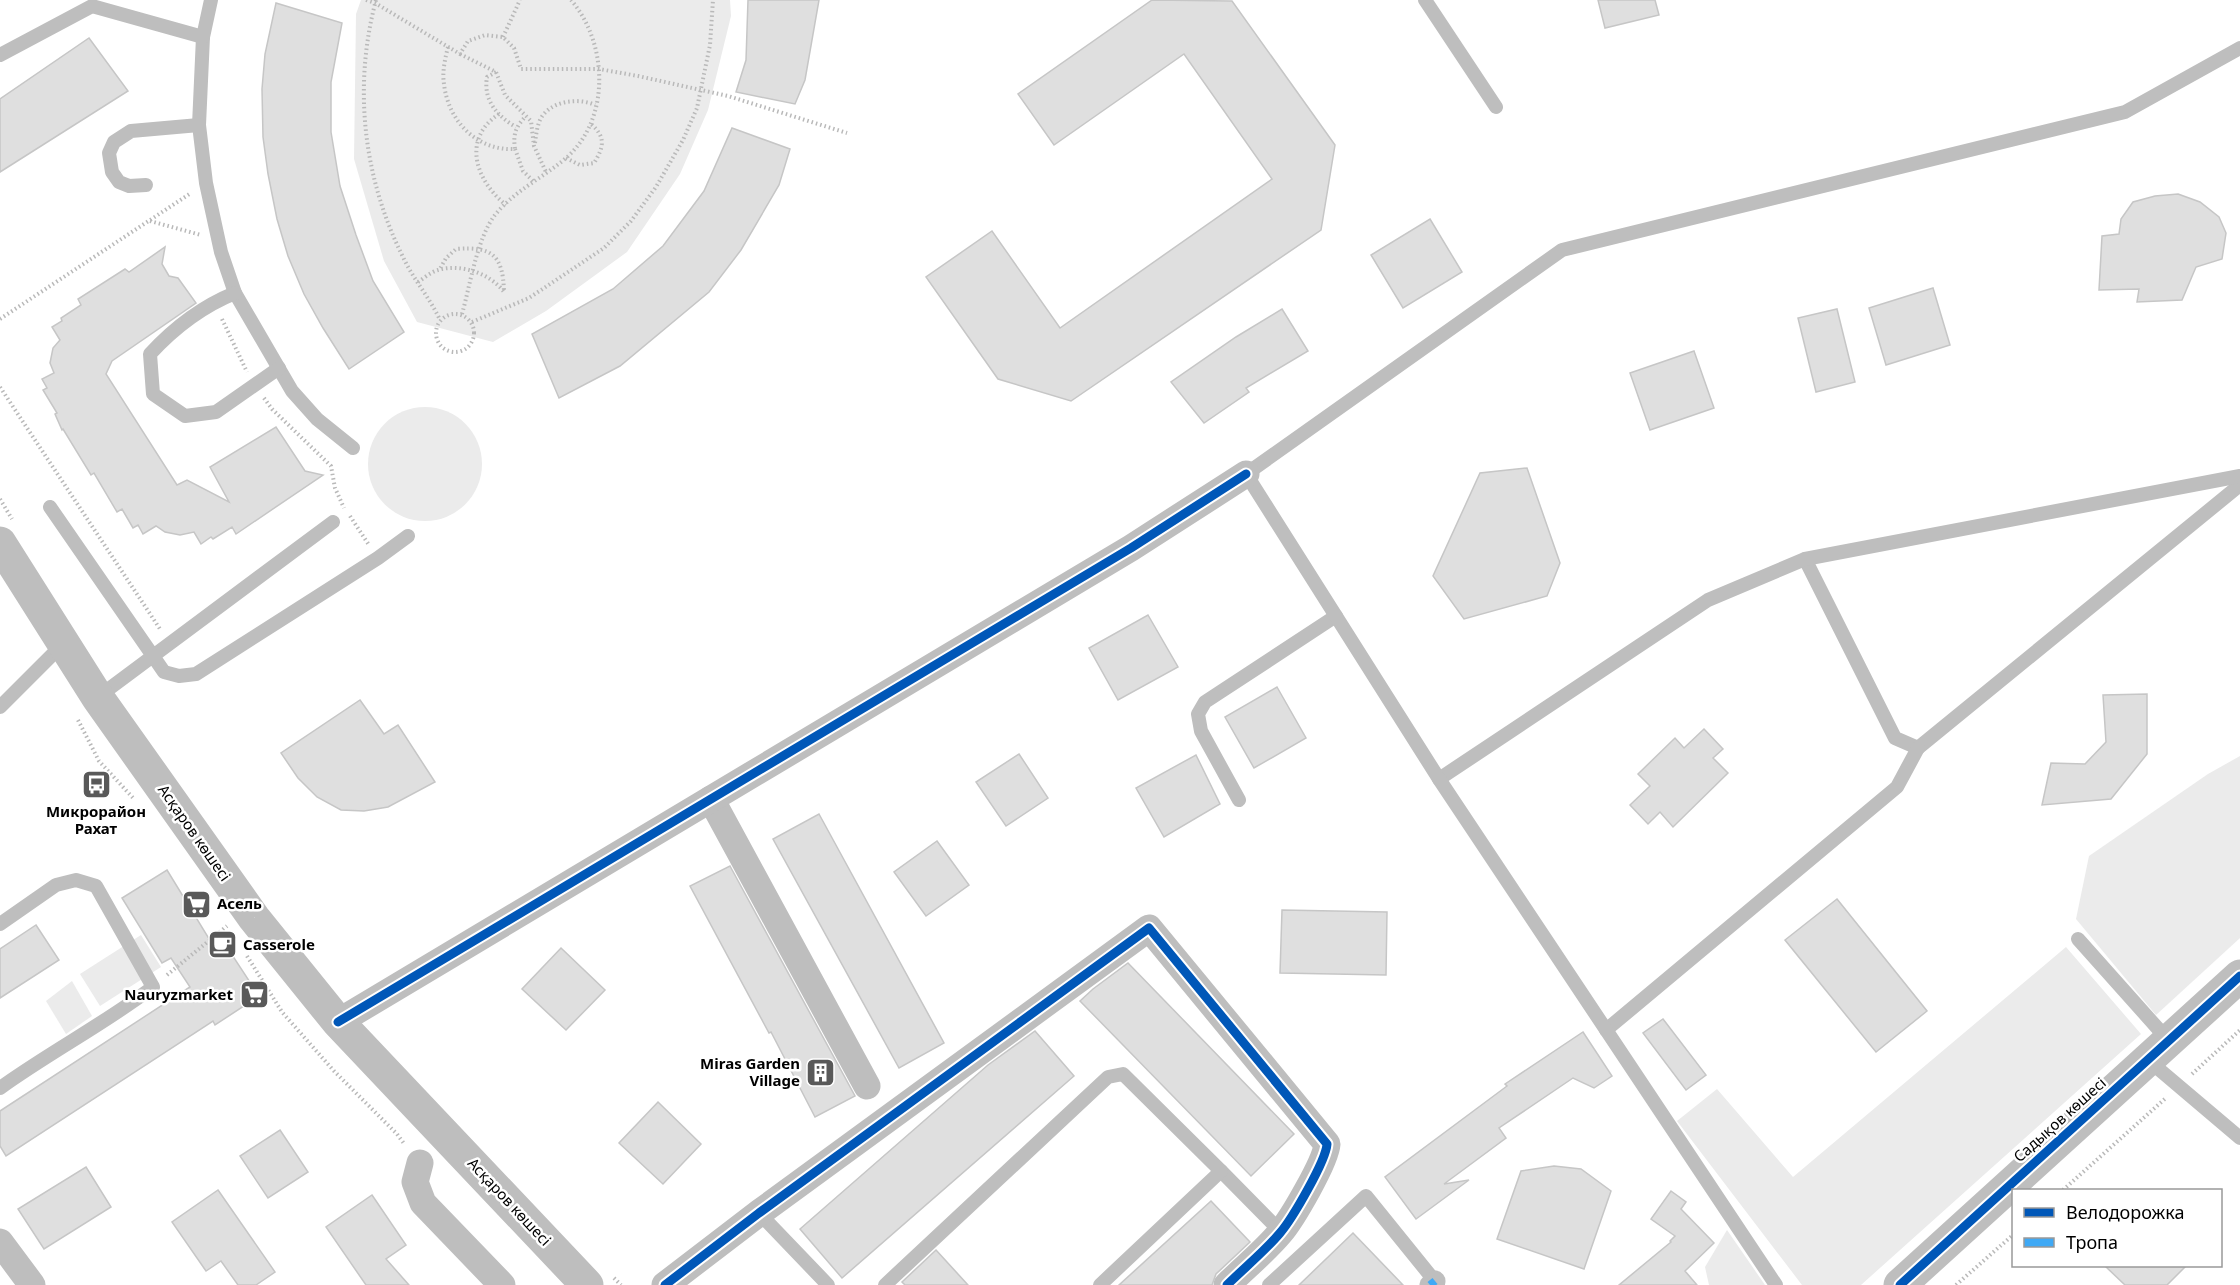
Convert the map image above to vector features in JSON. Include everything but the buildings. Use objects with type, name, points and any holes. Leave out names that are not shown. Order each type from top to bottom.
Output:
[{"type":"street","points":[[338,1022],[1121,554],[1246,474]]},
{"type":"street","name":"Асқаров көшесі","points":[[0,543],[98,698],[254,918],[338,1022],[587,1285]]},
{"type":"street","points":[[711,800],[867,1086]]},
{"type":"street","points":[[675,1282],[759,1213],[1149,928],[1327,1144],[1319,1169],[1281,1232],[1227,1285]]},
{"type":"street","name":"Садықов көшесі","points":[[1900,1285],[2240,976]]},
{"type":"street","points":[[420,1163],[416,1182],[423,1203],[502,1285]]},
{"type":"street","points":[[0,1242],[32,1285]]},
{"type":"lane","points":[[212,0],[203,37],[199,125],[209,195],[221,252],[235,293],[292,391],[316,419],[353,448]]},
{"type":"lane","points":[[1425,0],[1496,107]]},
{"type":"lane","points":[[0,55],[91,3],[203,37]]},
{"type":"lane","points":[[1776,1285],[1439,779],[1246,474],[1562,250],[2125,112],[2240,48]]},
{"type":"lane","points":[[146,185],[129,186],[119,182],[112,172],[109,153],[114,142],[131,131],[199,125]]},
{"type":"lane","points":[[235,293],[219,299],[169,334],[150,354],[153,394],[185,417],[216,412],[279,368]]},
{"type":"lane","points":[[1439,779],[1708,600],[1805,559],[2240,476]]},
{"type":"lane","points":[[1606,1030],[1897,787],[1918,748],[2240,486]]},
{"type":"lane","points":[[50,507],[164,672],[179,676],[196,674],[378,558],[408,536]]},
{"type":"lane","points":[[98,698],[333,522]]},
{"type":"lane","points":[[1805,559],[1895,738],[1918,748]]},
{"type":"lane","points":[[1239,800],[1201,731],[1198,714],[1205,702],[1336,616]]},
{"type":"lane","points":[[0,707],[63,644]]},
{"type":"lane","points":[[0,924],[56,885],[76,879],[96,886],[153,987],[117,1014],[36,1062],[0,1088]]},
{"type":"lane","points":[[2078,939],[2159,1050],[2179,1086],[2240,1138]]},
{"type":"lane","points":[[885,1285],[1108,1077],[1123,1074],[1281,1232]]},
{"type":"lane","points":[[1101,1285],[1221,1171]]},
{"type":"lane","points":[[1269,1285],[1366,1196],[1435,1284]]},
{"type":"lane","points":[[759,1213],[828,1285]]},
{"type":"path","points":[[366,0],[376,1],[448,47],[496,72],[506,95],[531,121],[534,146],[546,172]]},
{"type":"path","points":[[503,37],[520,0]]},
{"type":"path","points":[[462,314],[480,248],[494,216],[533,181],[566,158],[582,140],[591,124],[597,96],[597,47],[590,28],[580,10],[571,0]]},
{"type":"path","points":[[472,322],[529,298],[604,248],[631,221],[657,187],[683,140],[697,108],[710,45],[713,0]]},
{"type":"path","points":[[376,1],[364,82],[364,124],[377,190],[403,259],[434,306],[440,320]]},
{"type":"path","points":[[460,54],[468,41],[484,35],[503,37],[514,48],[521,69],[598,69],[700,89],[847,133]]},
{"type":"path","points":[[448,47],[443,82],[447,102],[453,116],[478,141],[495,147],[515,149]]},
{"type":"path","points":[[496,72],[487,77],[485,86],[487,96],[499,114],[516,127]]},
{"type":"path","points":[[534,146],[541,118],[548,110],[572,101],[585,100],[595,105]]},
{"type":"path","points":[[499,114],[482,132],[476,153],[483,180],[506,205]]},
{"type":"path","points":[[526,116],[516,127],[513,135],[515,149],[524,171],[533,181]]},
{"type":"path","points":[[566,158],[580,165],[594,163],[600,154],[603,142],[599,131],[591,124]]},
{"type":"path","points":[[0,319],[194,190]]},
{"type":"path","points":[[149,220],[205,236]]},
{"type":"path","points":[[418,282],[440,269],[446,258],[456,249],[480,248],[489,251],[499,260],[504,278],[504,292],[497,282],[474,271],[440,269]]},
{"type":"path","points":[[219,299],[223,322],[254,386],[272,409],[331,466],[335,488],[345,508],[378,558]]},
{"type":"path","points":[[450,314],[462,314],[472,322],[475,335],[470,346],[460,353],[447,352],[438,344],[435,332],[440,320],[450,314]]},
{"type":"path","points":[[0,387],[170,644]]},
{"type":"path","points":[[153,987],[227,926]]},
{"type":"path","points":[[2064,1189],[2240,1030]]},
{"type":"path","points":[[1956,1285],[2012,1235]]},
{"type":"shaded area","points":[[361,0],[730,0],[731,16],[708,110],[680,174],[627,252],[546,311],[493,342],[417,322],[384,261],[354,159],[356,14]]},
{"type":"shaded area","points":[[425,407],[447,412],[465,424],[477,442],[482,464],[477,486],[465,504],[447,516],[425,521],[403,516],[385,504],[373,486],[368,464],[373,442],[385,424],[403,412]]},
{"type":"shaded area","points":[[2240,756],[2240,938],[2156,1015],[2076,919],[2089,856],[2208,774]]},
{"type":"shaded area","points":[[141,935],[161,967],[100,1006],[80,974]]},
{"type":"shaded area","points":[[2066,947],[2141,1034],[1861,1285],[1802,1285],[1677,1121],[1717,1089],[1793,1177]]},
{"type":"shaded area","points":[[72,981],[92,1016],[66,1034],[46,1001]]},
{"type":"shaded area","points":[[1727,1230],[1765,1285],[1709,1285],[1705,1267]]},
{"type":"marked path","points":[[1430,1285],[1435,1281]]},
{"type":"cycle path","points":[[338,1022],[1131,548],[1246,474]]},
{"type":"cycle path","points":[[665,1285],[759,1213],[1149,928],[1327,1144],[1315,1176],[1285,1226],[1267,1247],[1227,1285]]},
{"type":"cycle path","points":[[1900,1285],[2240,976]]},
{"type":"place","name":"Микрорайон Рахат","points":[[96,785]]},
{"type":"place","name":"Асель","points":[[196,904]]},
{"type":"place","name":"Casserole","points":[[222,945]]},
{"type":"place","name":"Nauryzmarket","points":[[254,995]]},
{"type":"place","name":"Miras Garden Village","points":[[821,1073]]}]
